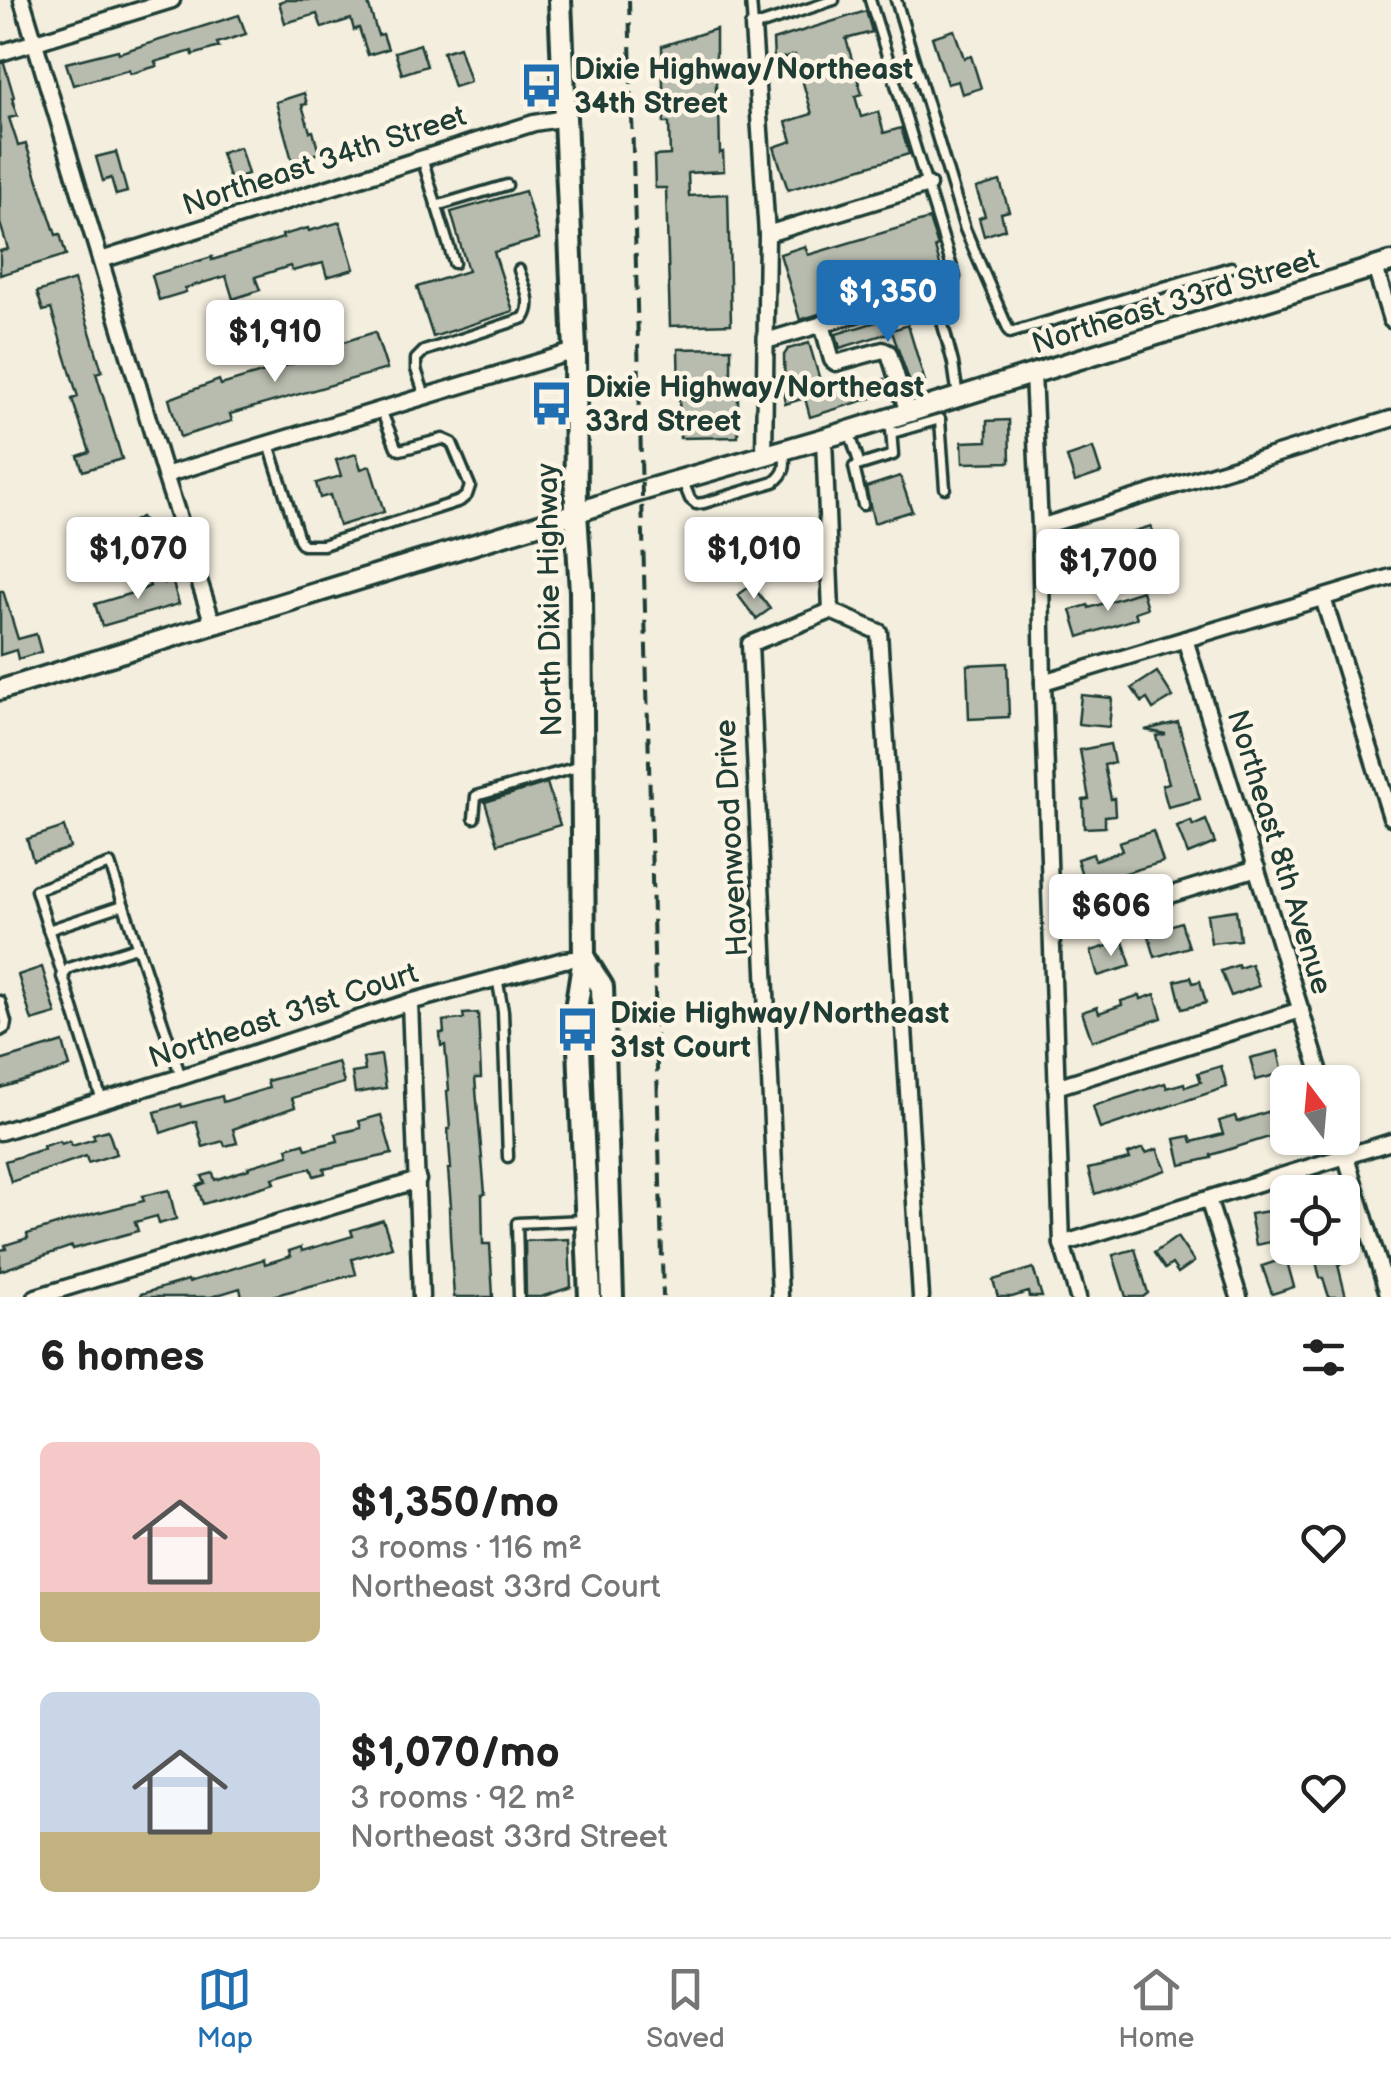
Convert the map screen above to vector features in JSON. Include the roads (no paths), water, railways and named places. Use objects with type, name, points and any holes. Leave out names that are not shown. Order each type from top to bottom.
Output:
[{"type":"main road","name":"North Dixie Highway","points":[[560,0],[576,351],[576,514],[583,644],[584,958],[577,1002],[590,1297]]},
{"type":"main road","name":"North Dixie Highway","points":[[584,958],[602,986],[612,1297]]},
{"type":"street","points":[[22,0],[213,624]]},
{"type":"street","points":[[0,53],[172,0]]},
{"type":"street","points":[[752,27],[767,234],[764,456]]},
{"type":"street","name":"Northeast 34th Street","points":[[101,260],[534,123],[566,118]]},
{"type":"street","points":[[767,234],[928,185]]},
{"type":"street","points":[[1383,264],[1391,320]]},
{"type":"street","name":"Northeast 33rd Street","points":[[0,690],[682,479],[850,431],[890,426],[908,413],[938,412],[958,398],[1383,264]]},
{"type":"street","points":[[766,341],[950,286]]},
{"type":"street","points":[[822,324],[832,360],[836,362],[883,350],[889,353],[908,413]]},
{"type":"street","points":[[166,475],[576,351]]},
{"type":"street","points":[[1033,374],[1062,1244],[1078,1297]]},
{"type":"street","points":[[1040,527],[1391,420]]},
{"type":"street","points":[[824,439],[831,612],[879,632],[922,1297]]},
{"type":"street","points":[[1042,682],[1391,576]]},
{"type":"street","points":[[1323,598],[1391,818]]},
{"type":"street","name":"Havenwood Drive","points":[[780,1297],[750,644],[831,612]]},
{"type":"street","name":"Northeast 8th Avenue","points":[[1185,639],[1318,1065]]},
{"type":"street","points":[[1052,931],[1256,868]]},
{"type":"street","name":"Northeast 31st Court","points":[[0,1132],[410,1002],[584,958]]},
{"type":"street","points":[[410,1002],[421,1297]]},
{"type":"street","points":[[1056,1086],[1300,1010]]},
{"type":"street","points":[[1062,1244],[1391,1142]]},
{"type":"street","points":[[1346,1156],[1389,1297]]},
{"type":"street","points":[[36,1297],[418,1180]]},
{"type":"street","points":[[1208,1199],[1239,1297]]},
{"type":"lane","points":[[751,0],[752,27],[834,0]]},
{"type":"lane","points":[[870,0],[955,277],[950,286]]},
{"type":"lane","points":[[896,0],[964,229],[1010,334],[1231,267]]},
{"type":"lane","points":[[422,158],[454,263]]},
{"type":"lane","points":[[436,206],[507,185]]},
{"type":"lane","points":[[425,396],[416,369],[416,359],[424,351],[524,318],[529,312],[518,270]]},
{"type":"lane","points":[[934,291],[958,398]]},
{"type":"lane","points":[[270,444],[304,545],[323,544],[394,523],[460,501],[467,495],[470,486],[452,443],[443,438],[400,450],[393,442],[382,410]]},
{"type":"lane","points":[[863,505],[854,467],[893,455],[890,426],[938,412],[945,488]]},
{"type":"lane","points":[[850,431],[860,465]]},
{"type":"lane","points":[[682,479],[690,499],[696,504],[704,503],[774,482],[786,468],[784,450]]},
{"type":"lane","points":[[474,818],[476,796],[581,766]]},
{"type":"lane","points":[[102,1101],[36,890],[110,864],[181,1077]]},
{"type":"lane","points":[[48,930],[123,905]]},
{"type":"lane","points":[[62,977],[69,968],[138,949]]},
{"type":"lane","points":[[497,978],[503,1011],[508,1156]]},
{"type":"lane","points":[[0,1001],[6,1022],[0,1032]]},
{"type":"lane","points":[[519,1297],[517,1224],[587,1220]]},
{"type":"railway","points":[[629,0],[663,1297]]},
{"type":"place","name":"Dixie Highway/Northeast 34th Street","points":[[541,86]]},
{"type":"place","name":"Dixie Highway/Northeast 33rd Street","points":[[552,404]]},
{"type":"place","name":"Dixie Highway/Northeast 31st Court","points":[[577,1030]]}]
